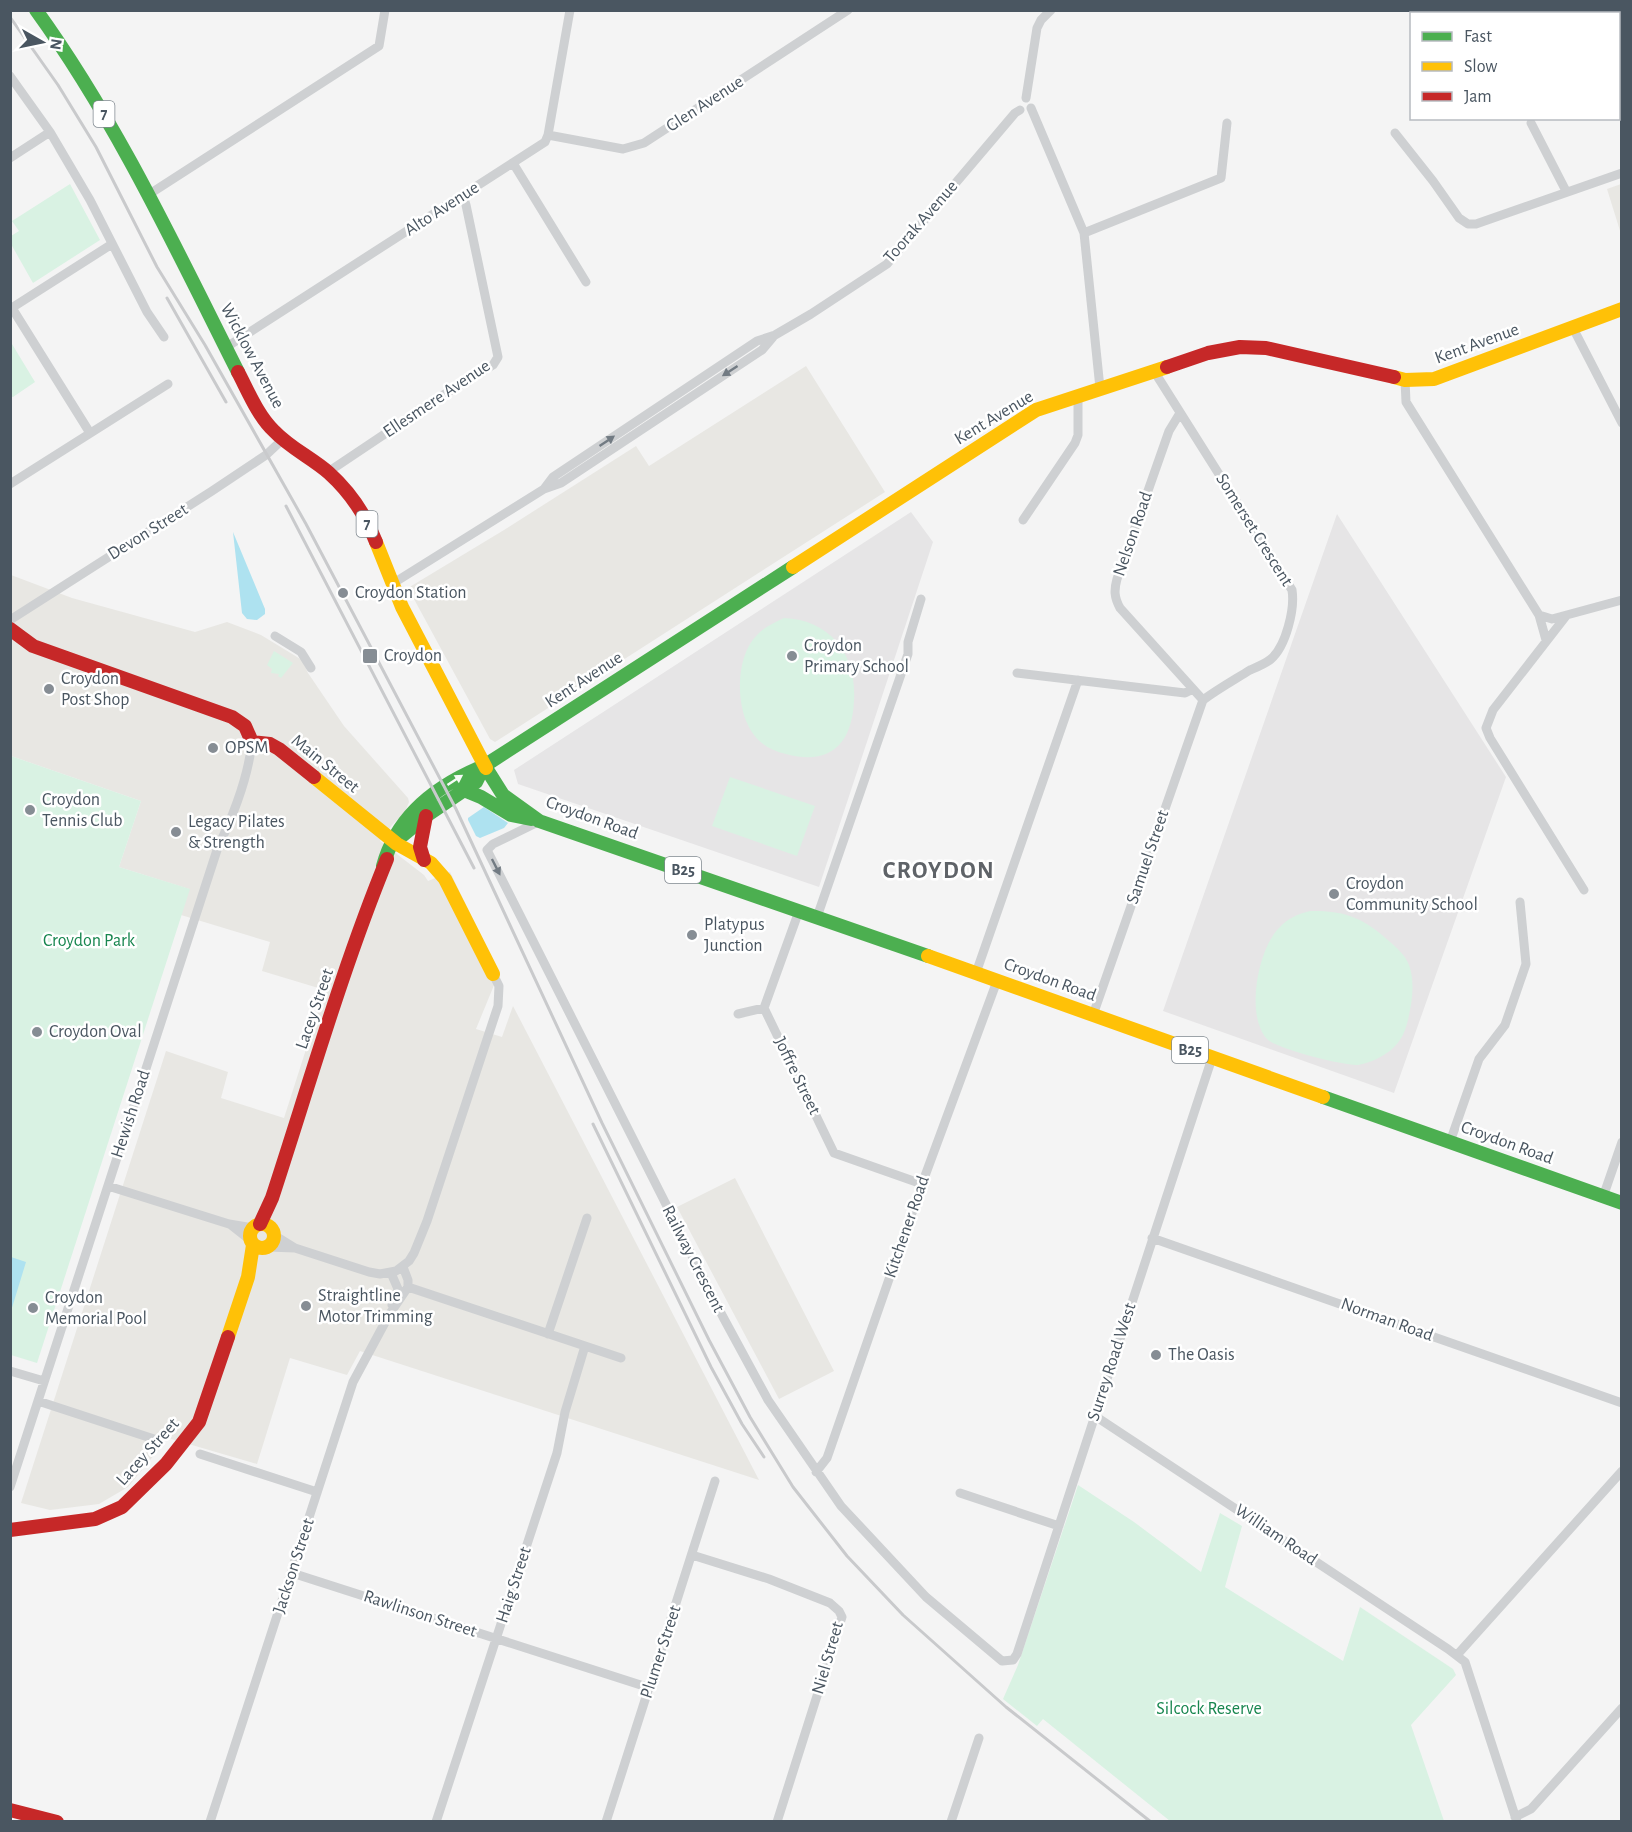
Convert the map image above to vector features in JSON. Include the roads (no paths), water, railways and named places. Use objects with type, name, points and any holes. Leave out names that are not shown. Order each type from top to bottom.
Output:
[{"type":"main road","name":"Wicklow Avenue","points":[[36,10],[103,112],[148,195],[225,348],[269,427],[282,440],[328,472],[347,491],[359,508],[402,607],[484,766]]},
{"type":"main road","name":"Kent Avenue","points":[[394,842],[399,828],[426,798],[464,774],[484,766],[1029,415],[1078,395],[1224,349],[1266,348],[1405,380],[1434,379],[1622,309]]},
{"type":"main road","points":[[10,629],[33,646],[232,717],[244,726],[252,742]]},
{"type":"main road","name":"Main Street","points":[[252,742],[270,744],[279,749],[394,842],[436,867],[445,879],[493,974]]},
{"type":"main road","name":"Kent Avenue","points":[[394,842],[426,816],[476,782],[484,766]]},
{"type":"main road","name":"Croydon Road","points":[[484,766],[503,795],[539,821],[976,973],[1622,1203]]},
{"type":"main road","points":[[464,790],[481,797],[511,815],[539,821]]},
{"type":"main road","points":[[424,860],[420,847],[426,816]]},
{"type":"main road","name":"Lacey Street","points":[[10,1530],[95,1519],[122,1507],[166,1464],[199,1422],[262,1237],[272,1198],[334,1006],[383,866],[386,851],[394,842]]},
{"type":"main road","points":[[10,1802],[55,1821]]},
{"type":"main road","points":[[10,1810],[55,1821]]},
{"type":"street","points":[[148,195],[379,46],[385,10]]},
{"type":"street","points":[[548,135],[570,10]]},
{"type":"street","name":"Glen Avenue","points":[[548,135],[623,149],[644,143],[848,10]]},
{"type":"street","points":[[1026,98],[1037,28],[1051,10]]},
{"type":"street","points":[[10,76],[50,132],[90,200],[147,312],[164,337]]},
{"type":"street","points":[[1026,98],[1031,102],[1031,108],[1084,233],[1100,388]]},
{"type":"street","points":[[1026,98],[1020,101],[1018,105],[1020,110],[1026,112],[1031,108]]},
{"type":"street","name":"Toorak Avenue","points":[[392,584],[544,489],[553,477],[757,341],[775,335],[887,264],[1015,113],[1020,110]]},
{"type":"street","points":[[1084,233],[1221,178],[1227,123]]},
{"type":"street","points":[[1531,123],[1566,191]]},
{"type":"street","points":[[10,158],[50,132]]},
{"type":"street","points":[[1395,133],[1459,218],[1468,224],[1476,224],[1622,173]]},
{"type":"street","name":"Alto Avenue","points":[[225,348],[463,196],[544,142],[548,135]]},
{"type":"street","points":[[513,163],[586,282]]},
{"type":"street","name":"Ellesmere Avenue","points":[[328,472],[443,395],[493,365],[498,357],[463,196]]},
{"type":"street","points":[[90,433],[11,308],[112,244]]},
{"type":"street","points":[[1573,327],[1622,423]]},
{"type":"street","name":"Somerset Crescent","points":[[1154,371],[1292,590],[1294,601],[1288,625],[1271,659],[1219,688],[1203,700]]},
{"type":"street","points":[[1405,380],[1406,402],[1539,615],[1546,640]]},
{"type":"street","points":[[10,484],[168,384]]},
{"type":"street","points":[[1023,520],[1075,443],[1078,435],[1078,395]]},
{"type":"street","name":"Nelson Road","points":[[1180,413],[1169,431],[1114,590],[1120,608],[1203,700]]},
{"type":"street","name":"Devon Street","points":[[10,620],[212,491],[266,455],[282,440]]},
{"type":"street","points":[[817,917],[908,654],[908,642],[921,599]]},
{"type":"street","points":[[1539,615],[1552,618],[1566,616],[1622,600]]},
{"type":"street","points":[[1566,616],[1493,710],[1486,728],[1584,890]]},
{"type":"street","points":[[275,636],[301,652],[311,668]]},
{"type":"street","points":[[1017,674],[1185,693],[1193,689]]},
{"type":"street","points":[[976,973],[1078,681]]},
{"type":"street","name":"Samuel Street","points":[[1093,1015],[1203,700]]},
{"type":"street","name":"Hewish Road","points":[[10,1487],[215,856],[233,815],[250,759],[252,742]]},
{"type":"street","name":"Railway Crescent","points":[[539,821],[493,844],[488,850],[604,1084],[768,1400],[841,1506],[926,1597],[997,1659],[1007,1661]]},
{"type":"street","points":[[1450,1142],[1479,1059],[1505,1025],[1526,964],[1520,902]]},
{"type":"street","points":[[738,1014],[764,1008],[799,911]]},
{"type":"street","points":[[108,1186],[369,1272],[391,1273],[403,1267],[414,1253],[427,1221],[496,1013],[500,994],[493,974]]},
{"type":"street","name":"Kitchener Road","points":[[816,1472],[827,1458],[922,1184],[997,981]]},
{"type":"street","name":"Joffre Street","points":[[764,1008],[834,1153],[922,1184]]},
{"type":"street","name":"Surrey Road West","points":[[1007,1661],[1017,1654],[1212,1058]]},
{"type":"street","points":[[1603,1197],[1622,1142]]},
{"type":"street","points":[[548,1334],[587,1218]]},
{"type":"street","name":"Norman Road","points":[[1152,1238],[1622,1403]]},
{"type":"street","points":[[389,1316],[408,1287],[403,1267]]},
{"type":"street","points":[[389,1316],[398,1289],[391,1273]]},
{"type":"street","points":[[408,1287],[621,1358]]},
{"type":"street","name":"Jackson Street","points":[[210,1821],[353,1382],[389,1316]]},
{"type":"street","name":"Haig Street","points":[[436,1821],[557,1453],[565,1412],[585,1346]]},
{"type":"street","points":[[10,1371],[44,1381]]},
{"type":"street","points":[[38,1401],[154,1439]]},
{"type":"street","name":"William Road","points":[[1095,1416],[1457,1655]]},
{"type":"street","points":[[200,1454],[317,1492]]},
{"type":"street","points":[[1622,1471],[1457,1655],[1469,1672],[1516,1819],[1531,1809],[1622,1708]]},
{"type":"street","name":"Plumer Street","points":[[606,1821],[715,1481]]},
{"type":"street","points":[[960,1493],[1059,1526]]},
{"type":"street","name":"Niel Street","points":[[692,1554],[769,1579],[830,1604],[839,1611],[842,1617],[777,1821]]},
{"type":"street","name":"Rawlinson Street","points":[[292,1574],[650,1688]]},
{"type":"street","points":[[951,1821],[979,1738]]},
{"type":"water","points":[[233,532],[265,609],[265,614],[257,620],[247,619],[242,613]]},
{"type":"water","points":[[484,807],[508,823],[504,828],[480,838],[476,836],[468,818]]},
{"type":"water","points":[[10,1257],[26,1262],[11,1311]]},
{"type":"railway","points":[[10,17],[58,85],[96,147],[157,267],[205,345],[306,524],[456,809],[602,1123],[709,1340],[750,1417],[793,1487],[847,1556],[903,1615],[1006,1707],[1151,1822]]},
{"type":"railway","points":[[167,298],[226,402]]},
{"type":"railway","points":[[286,506],[474,868]]},
{"type":"railway","points":[[593,1124],[711,1367],[742,1424],[764,1457]]},
{"type":"place","name":"Croydon Station","points":[[343,593]]},
{"type":"place","name":"Croydon","points":[[370,656]]},
{"type":"place","name":"Croydon Primary School","points":[[792,656]]},
{"type":"place","name":"Croydon Post Shop","points":[[49,689]]},
{"type":"place","name":"OPSM","points":[[213,748]]},
{"type":"place","name":"Croydon Tennis Club","points":[[30,810]]},
{"type":"place","name":"Legacy Pilates & Strength","points":[[176,832]]},
{"type":"place","name":"Croydon Community School","points":[[1334,894]]},
{"type":"place","name":"Platypus Junction","points":[[692,935]]},
{"type":"place","name":"Croydon Oval","points":[[37,1032]]},
{"type":"place","name":"Straightline Motor Trimming","points":[[306,1306]]},
{"type":"place","name":"Croydon Memorial Pool","points":[[33,1308]]},
{"type":"place","name":"The Oasis","points":[[1156,1355]]},
{"type":"district","name":"CROYDON","points":[[939,871]]},
{"type":"park label","name":"Croydon Park","points":[[89,941]]},
{"type":"park label","name":"Silcock Reserve","points":[[1209,1709]]}]
